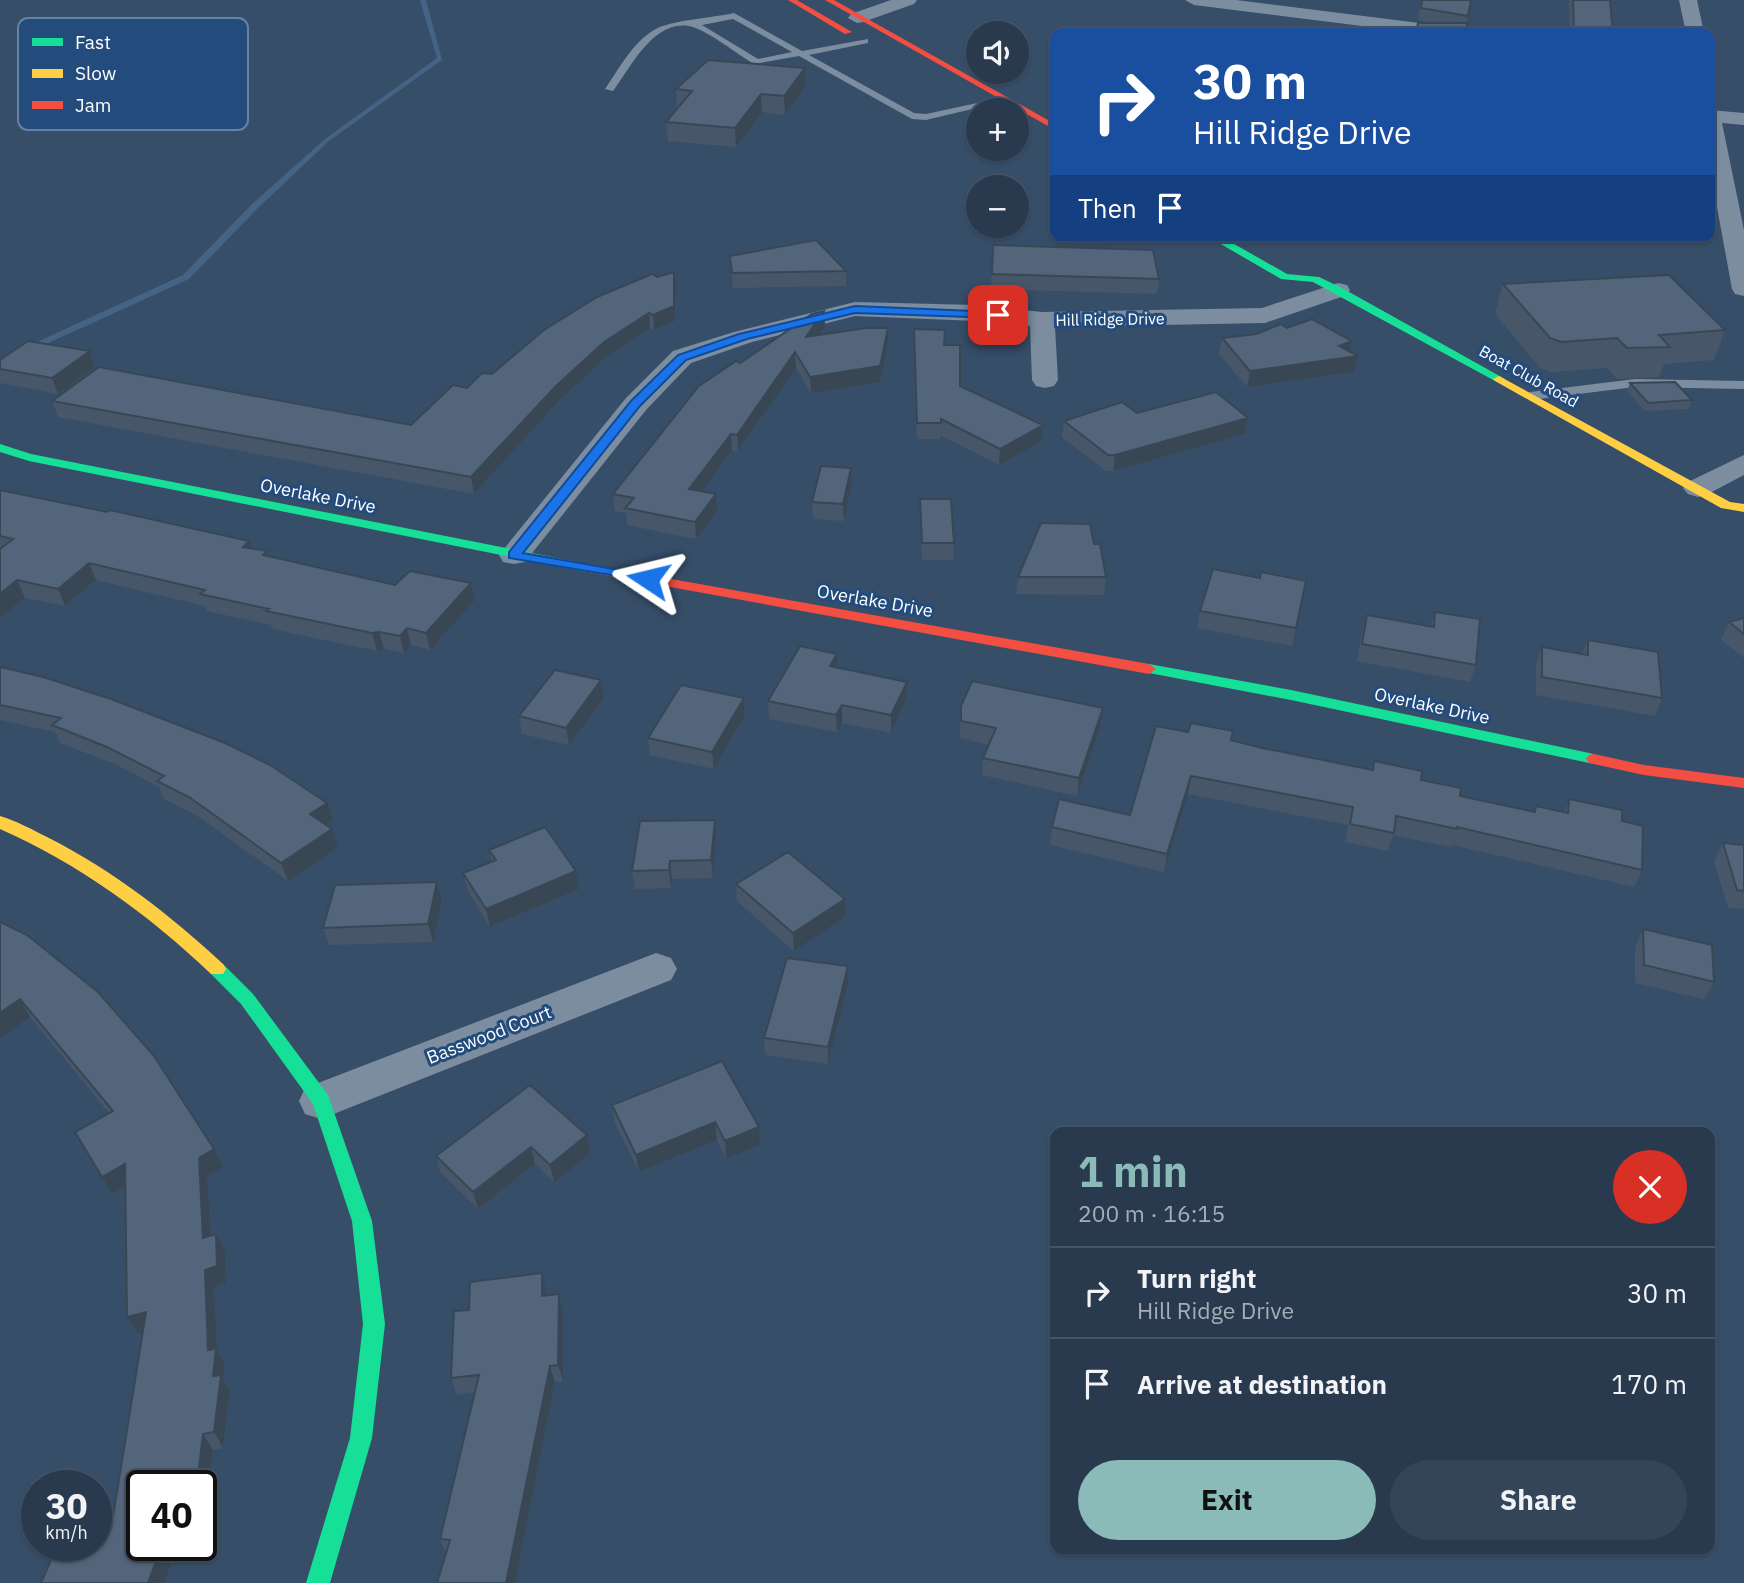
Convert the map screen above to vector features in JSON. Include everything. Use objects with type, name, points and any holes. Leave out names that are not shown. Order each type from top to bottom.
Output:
[{"type":"street","points":[[792,0],[871,44]]},
{"type":"street","points":[[829,0],[1001,98]]},
{"type":"street","points":[[857,18],[908,0]]},
{"type":"street","points":[[1194,0],[1419,28]]},
{"type":"street","points":[[1688,0],[1694,28]]},
{"type":"street","points":[[954,92],[966,99]]},
{"type":"street","points":[[1029,113],[1050,124]]},
{"type":"street","points":[[1715,116],[1744,119]]},
{"type":"street","points":[[1715,141],[1744,289]]},
{"type":"street","name":"Boat Club Road","points":[[1223,242],[1285,277],[1327,285],[1726,505],[1744,508]]},
{"type":"street","name":"Boat Club Road","points":[[1304,261],[1316,267],[1327,285]]},
{"type":"street","name":"Hill Ridge Drive","points":[[514,555],[636,404],[682,357],[743,337],[855,309],[976,313],[1042,320],[1265,315],[1327,285]]},
{"type":"street","points":[[1042,320],[1045,380]]},
{"type":"street","name":"Overlake Drive","points":[[0,448],[29,457],[514,555],[1291,695],[1644,770],[1744,783]]},
{"type":"street","points":[[1698,488],[1744,464]]},
{"type":"street","points":[[1726,505],[1734,524]]},
{"type":"street","points":[[0,822],[27,833],[113,883],[191,944],[247,999],[321,1101],[362,1221],[374,1324],[362,1438],[318,1583]]},
{"type":"street","name":"Basswood Court","points":[[321,1101],[656,969]]},
{"type":"lane","points":[[610,89],[656,32],[734,16],[912,116],[926,117],[966,110]]},
{"type":"lane","points":[[694,24],[757,62],[871,44]]},
{"type":"lane","points":[[1530,396],[1635,383],[1744,385]]},
{"type":"building","points":[[1422,0],[1471,0],[1468,16],[1421,8]]},
{"type":"building","points":[[1573,0],[1610,0],[1613,28],[1574,28]]},
{"type":"building","points":[[1418,23],[1467,23],[1466,28],[1417,28]]},
{"type":"building","points":[[708,60],[805,68],[784,96],[761,94],[735,128],[666,122],[692,91],[676,89]]},
{"type":"building","points":[[816,240],[846,271],[732,273],[730,256]]},
{"type":"building","points":[[993,245],[1153,250],[1159,279],[992,274]]},
{"type":"building","points":[[674,272],[674,306],[653,315],[649,313],[604,342],[556,386],[471,477],[52,401],[99,367],[411,425],[453,385],[467,388],[482,373],[492,374],[544,330],[597,297],[652,274],[657,277]]},
{"type":"building","points":[[1669,275],[1725,330],[1659,335],[1670,347],[1627,348],[1617,338],[1561,342],[1550,338],[1503,284]]},
{"type":"building","points":[[824,311],[806,337],[866,328],[888,328],[880,366],[810,377],[795,352],[737,435],[731,434],[689,489],[716,494],[695,522],[625,508],[634,498],[613,494],[699,386],[736,361],[740,363],[812,314]]},
{"type":"building","points":[[1312,319],[1352,341],[1339,346],[1358,356],[1250,371],[1222,338],[1256,334],[1281,324],[1287,328]]},
{"type":"building","points":[[914,329],[945,330],[944,345],[960,345],[960,386],[1043,425],[1000,449],[941,419],[941,423],[917,423]]},
{"type":"building","points":[[28,341],[90,351],[52,378],[0,369],[0,360]]},
{"type":"building","points":[[1675,382],[1692,400],[1648,403],[1630,383]]},
{"type":"building","points":[[1216,392],[1248,418],[1115,455],[1108,455],[1064,421],[1122,402],[1137,413]]},
{"type":"building","points":[[821,466],[851,468],[843,504],[812,502]]},
{"type":"building","points":[[0,490],[107,512],[110,510],[249,541],[243,547],[267,551],[263,555],[395,585],[410,571],[471,583],[426,633],[407,628],[400,636],[372,633],[266,611],[269,609],[200,594],[205,590],[89,563],[58,589],[17,580],[0,594],[0,549],[13,539],[0,536]]},
{"type":"building","points":[[920,499],[951,499],[954,543],[922,543]]},
{"type":"building","points":[[1041,523],[1090,524],[1094,544],[1100,544],[1106,577],[1018,577]]},
{"type":"building","points":[[1213,569],[1260,578],[1261,572],[1306,581],[1296,628],[1200,611]]},
{"type":"building","points":[[1435,612],[1480,619],[1476,665],[1362,644],[1367,615],[1434,627]]},
{"type":"building","points":[[1744,618],[1744,634],[1729,622]]},
{"type":"building","points":[[1588,640],[1658,652],[1662,698],[1542,677],[1542,647],[1588,655]]},
{"type":"building","points":[[800,646],[837,654],[830,666],[907,682],[891,715],[842,705],[836,715],[768,701]]},
{"type":"building","points":[[0,667],[43,677],[111,699],[225,743],[270,765],[327,803],[310,814],[332,829],[281,863],[189,797],[157,781],[164,776],[107,747],[52,725],[61,718],[0,705]]},
{"type":"building","points":[[555,670],[601,680],[566,728],[519,716]]},
{"type":"building","points":[[972,681],[1103,708],[1079,778],[983,758],[996,728],[961,721],[961,706]]},
{"type":"building","points":[[681,685],[744,698],[712,752],[648,738]]},
{"type":"building","points":[[1191,723],[1233,731],[1231,740],[1262,748],[1373,770],[1374,761],[1422,771],[1421,780],[1461,788],[1460,796],[1535,812],[1536,806],[1568,813],[1569,799],[1622,810],[1622,821],[1643,826],[1642,870],[1457,827],[1396,816],[1394,833],[1350,824],[1353,807],[1191,776],[1167,854],[1052,827],[1059,799],[1130,815],[1156,726],[1188,732]]},
{"type":"building","points":[[715,820],[711,860],[670,861],[669,870],[632,871],[640,821]]},
{"type":"building","points":[[545,827],[576,871],[486,909],[463,873],[496,860],[489,850]]},
{"type":"building","points":[[1723,843],[1744,845],[1744,891],[1737,890]]},
{"type":"building","points":[[788,852],[845,899],[793,933],[736,884]]},
{"type":"building","points":[[437,882],[428,924],[323,928],[335,885]]},
{"type":"building","points":[[0,922],[27,935],[98,992],[154,1056],[214,1149],[199,1158],[203,1238],[216,1234],[217,1266],[205,1270],[208,1350],[216,1349],[213,1376],[221,1375],[214,1432],[203,1434],[199,1470],[126,1470],[126,1561],[156,1561],[148,1583],[41,1583],[51,1561],[112,1561],[112,1523],[146,1312],[127,1317],[125,1164],[102,1177],[75,1132],[113,1111],[20,999],[0,1013]]},
{"type":"building","points":[[1643,929],[1712,945],[1714,982],[1644,965]]},
{"type":"building","points":[[787,958],[848,966],[828,1047],[764,1038]]},
{"type":"building","points":[[722,1061],[759,1127],[725,1141],[715,1122],[636,1155],[612,1105]]},
{"type":"building","points":[[530,1085],[587,1135],[550,1165],[531,1147],[473,1192],[436,1156]]},
{"type":"building","points":[[542,1273],[542,1296],[559,1294],[558,1365],[550,1366],[506,1583],[437,1583],[450,1540],[440,1539],[479,1375],[451,1378],[454,1311],[469,1310],[470,1282]]},
{"type":"waterway","points":[[0,362],[186,277],[255,206],[327,140],[440,59],[423,0]]},
{"type":"traffic: fast","points":[[1223,242],[1285,277],[1315,279],[1338,290],[1499,379]]},
{"type":"traffic: fast","points":[[0,448],[29,457],[587,568]]},
{"type":"traffic: fast","points":[[1149,669],[1291,695],[1594,759]]},
{"type":"traffic: fast","points":[[217,969],[247,999],[321,1101],[362,1221],[374,1324],[361,1438],[318,1583]]},
{"type":"traffic: slow","points":[[1499,379],[1726,505],[1744,508]]},
{"type":"traffic: slow","points":[[0,822],[59,850],[115,885],[168,925],[217,969]]},
{"type":"traffic: jam","points":[[792,0],[848,32]]},
{"type":"traffic: jam","points":[[829,0],[1050,124]]},
{"type":"traffic: jam","points":[[587,568],[1149,669]]},
{"type":"traffic: jam","points":[[1594,759],[1644,770],[1744,783]]},
{"type":"route","points":[[648,579],[514,555],[636,404],[682,357],[804,320],[855,309],[998,315]]}]
